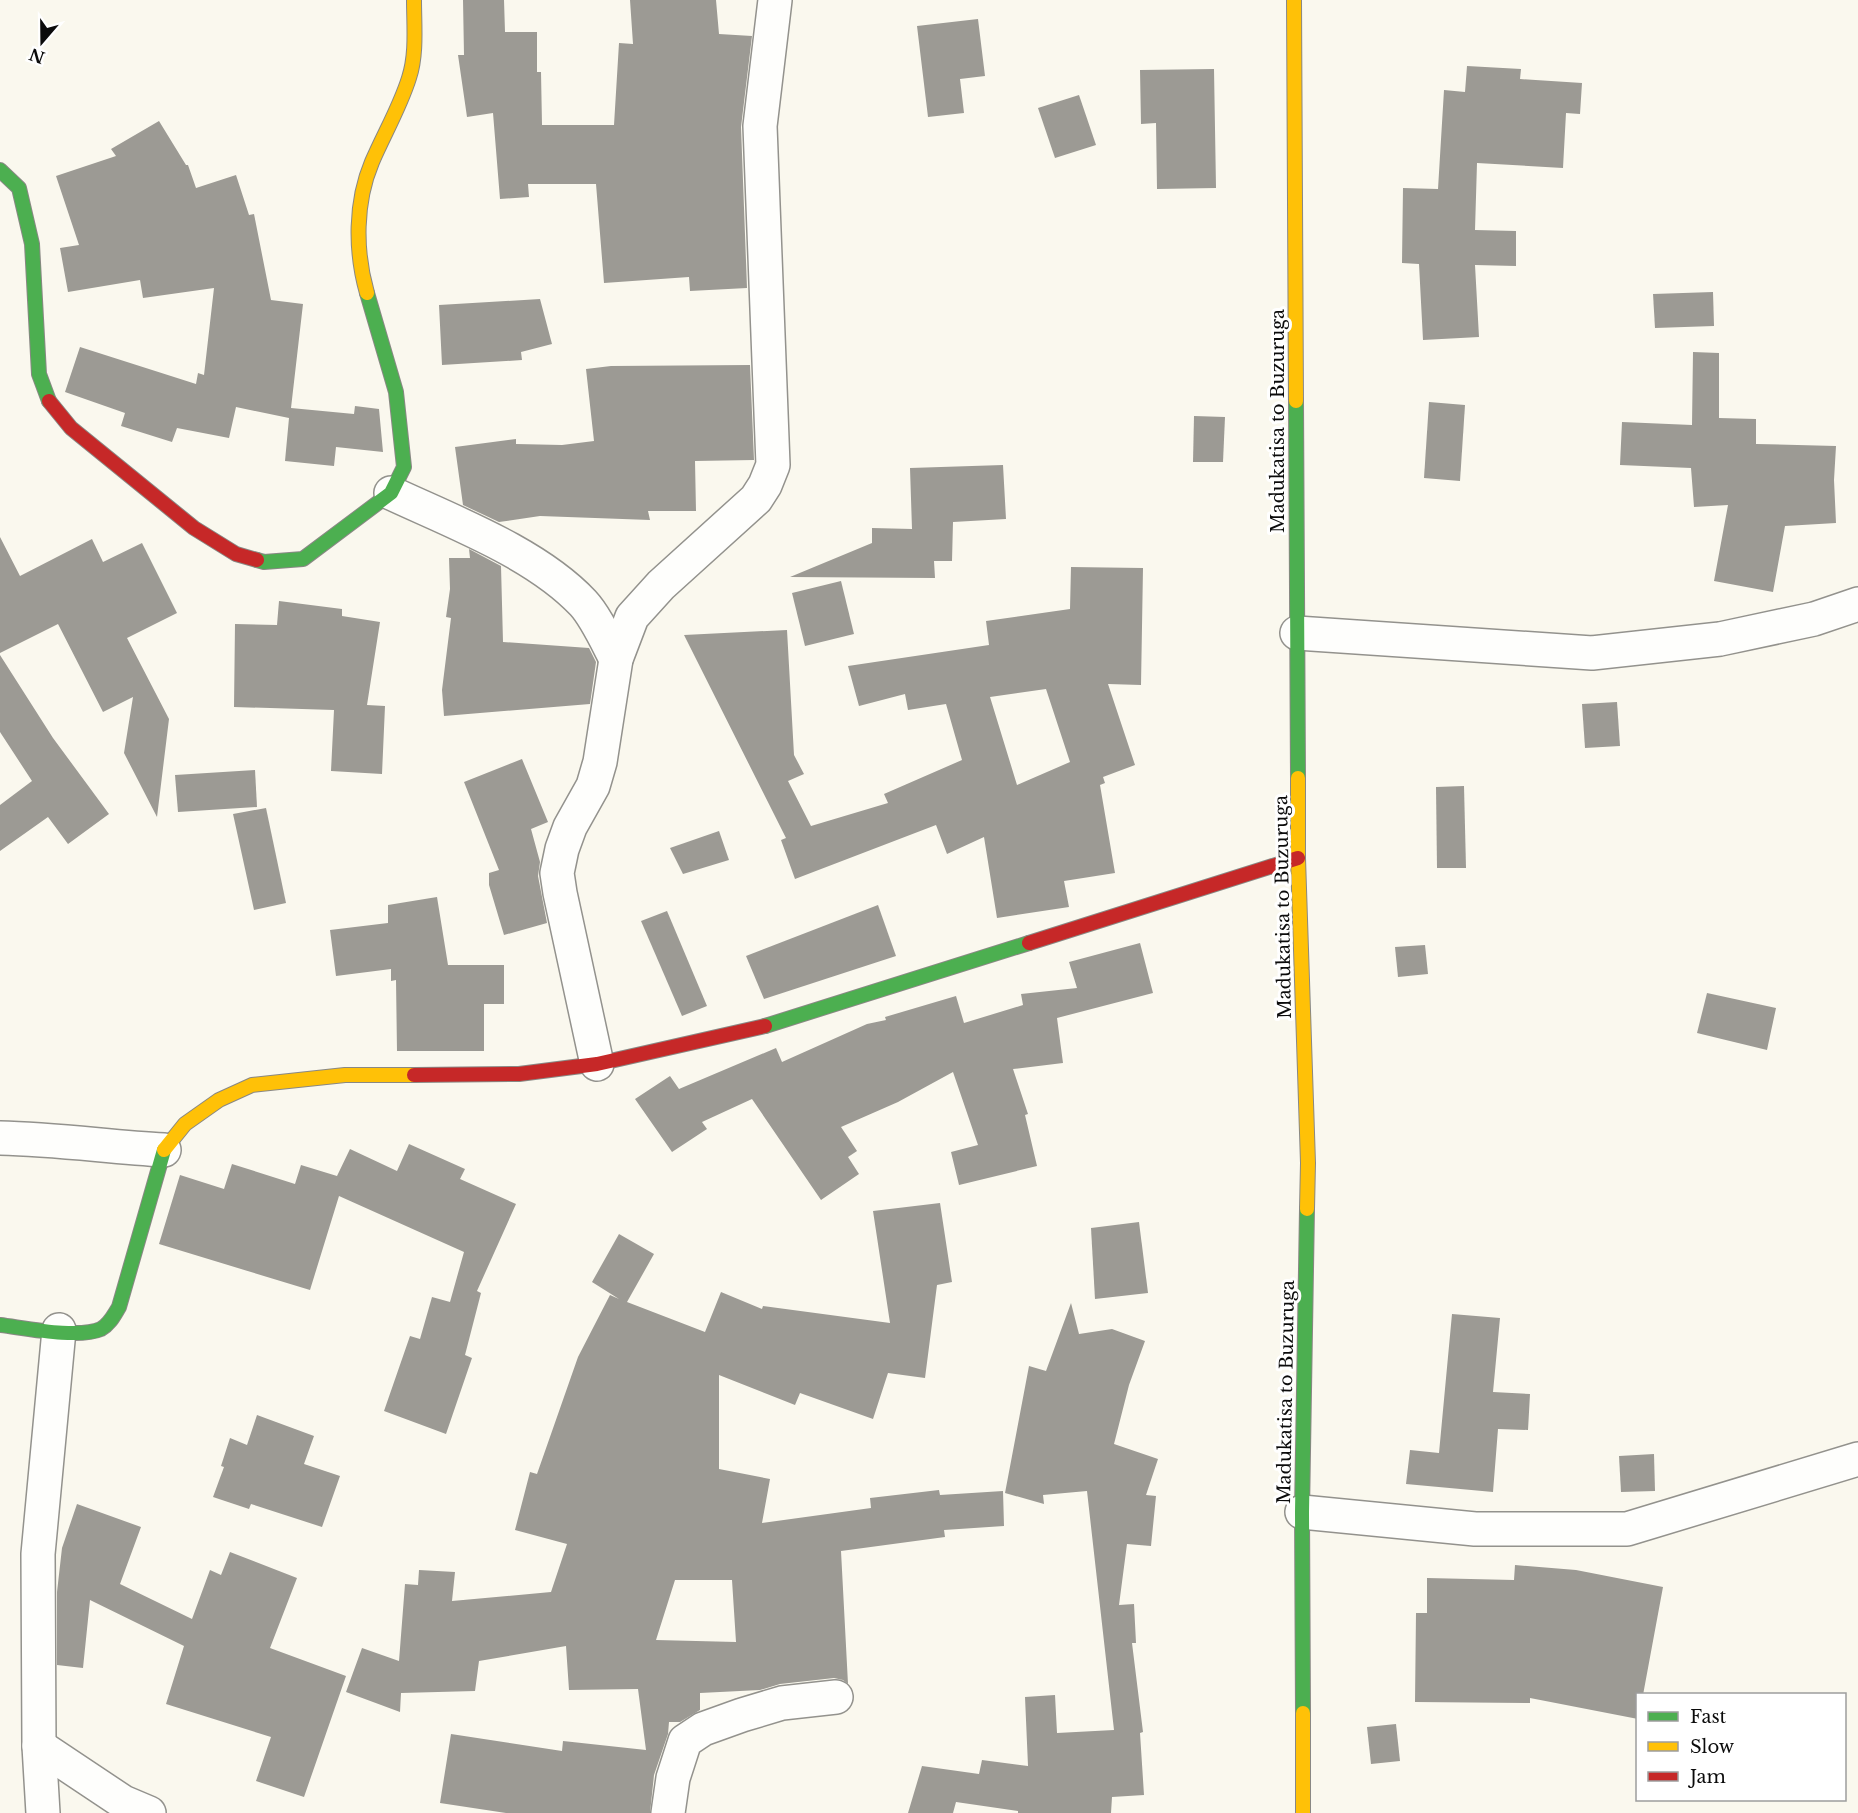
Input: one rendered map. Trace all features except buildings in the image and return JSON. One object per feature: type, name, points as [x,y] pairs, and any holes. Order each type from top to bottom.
[{"type":"street","points":[[0,170],[19,188],[32,244],[39,374],[48,400],[71,428],[194,528],[236,554],[264,562],[303,559],[391,494],[404,467],[396,393],[363,278],[358,225],[371,164],[400,103],[410,75],[414,39],[414,0]]},
{"type":"street","points":[[597,1064],[557,873],[570,827],[593,786],[600,762],[616,659],[632,617],[661,585],[756,499],[773,465],[760,126],[775,0]]},
{"type":"street","name":"Madukatisa to Buzuruga","points":[[1294,0],[1298,858],[1308,1162],[1302,1512],[1303,1813]]},
{"type":"street","points":[[391,494],[496,541],[555,578],[584,604],[616,659]]},
{"type":"street","points":[[1298,633],[1592,653],[1720,639],[1814,619],[1858,604]]},
{"type":"street","points":[[0,1325],[83,1333],[99,1330],[110,1322],[119,1307],[165,1150],[185,1124],[219,1100],[252,1085],[345,1075],[519,1074],[597,1064],[752,1030],[1298,858]]},
{"type":"street","points":[[0,1138],[30,1138],[165,1150]]},
{"type":"street","points":[[43,1813],[39,1746],[39,1554],[59,1330]]},
{"type":"street","points":[[1302,1512],[1475,1529],[1627,1528],[1858,1459]]},
{"type":"street","points":[[668,1813],[673,1778],[685,1741],[703,1729],[782,1703],[836,1697]]},
{"type":"street","points":[[39,1746],[126,1809]]},
{"type":"traffic: fast","points":[[0,170],[19,188],[32,244],[39,374],[49,401]]},
{"type":"traffic: fast","points":[[257,560],[264,562],[303,559],[391,493],[404,467],[396,392],[367,293]]},
{"type":"traffic: fast","points":[[1296,401],[1298,778]]},
{"type":"traffic: fast","points":[[765,1026],[1029,943]]},
{"type":"traffic: fast","points":[[0,1325],[66,1333],[91,1332],[107,1325],[119,1307],[164,1150]]},
{"type":"traffic: fast","points":[[1303,1713],[1302,1512],[1307,1209]]},
{"type":"traffic: slow","points":[[367,293],[359,244],[362,193],[372,162],[412,69],[415,39],[414,0]]},
{"type":"traffic: slow","points":[[1294,0],[1296,401]]},
{"type":"traffic: slow","points":[[1298,778],[1298,858],[1308,1163],[1307,1209]]},
{"type":"traffic: slow","points":[[164,1150],[185,1124],[219,1100],[252,1085],[345,1075],[414,1075]]},
{"type":"traffic: slow","points":[[1303,1713],[1303,1813]]},
{"type":"traffic: jam","points":[[49,401],[71,428],[194,528],[236,554],[257,560]]},
{"type":"traffic: jam","points":[[1029,943],[1298,858]]},
{"type":"traffic: jam","points":[[414,1075],[519,1074],[597,1064],[765,1026]]}]
